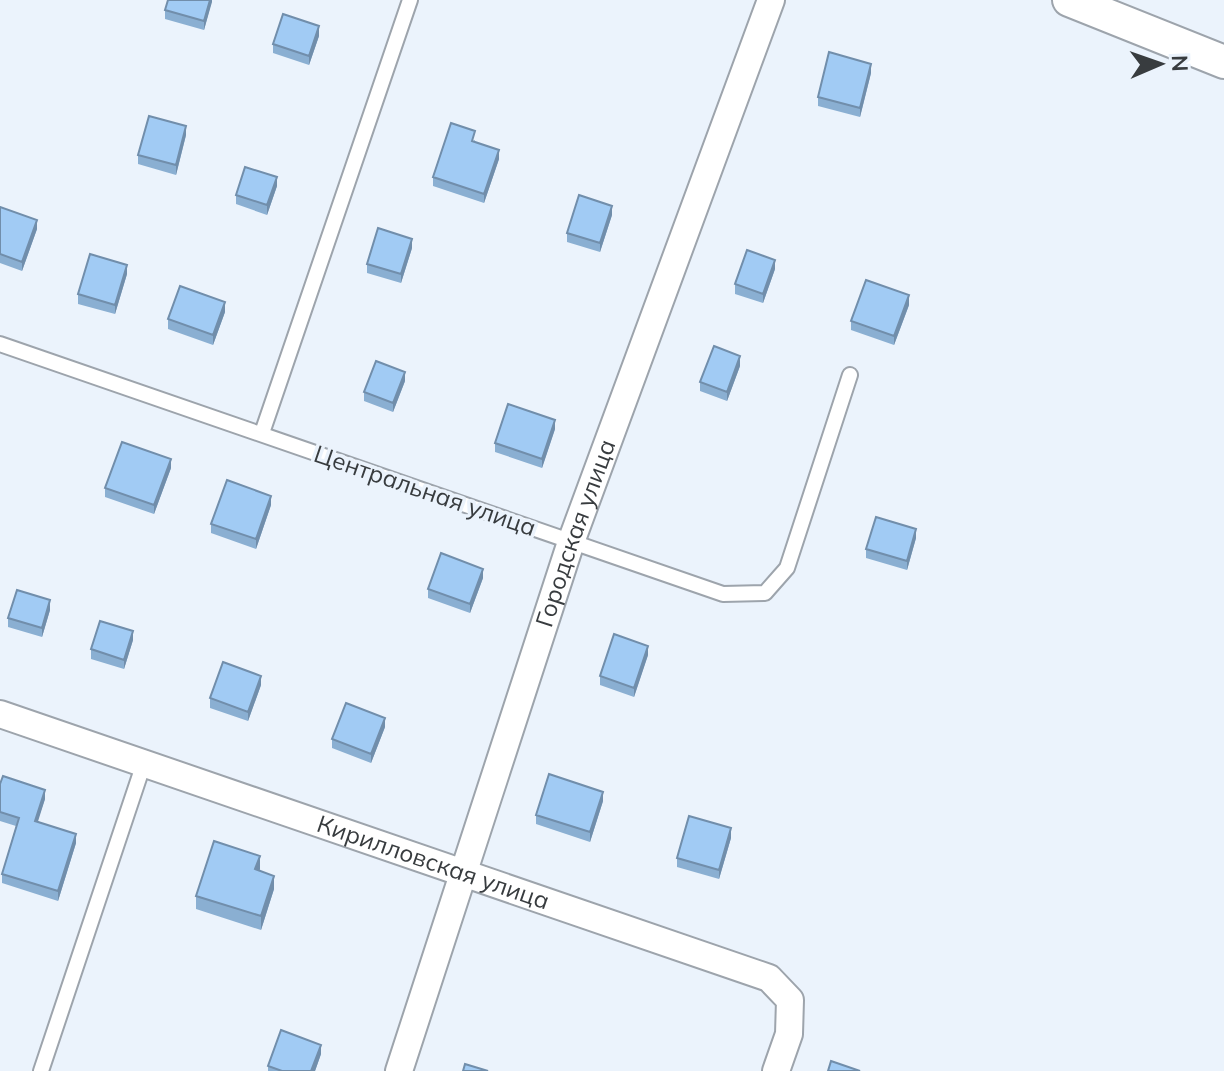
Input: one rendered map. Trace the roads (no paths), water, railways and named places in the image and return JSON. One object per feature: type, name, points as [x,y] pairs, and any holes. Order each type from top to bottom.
[{"type":"street","name":"Городская улица","points":[[399,1071],[571,542],[771,0]]},
{"type":"street","points":[[1069,0],[1224,62]]},
{"type":"street","name":"Кирилловская улица","points":[[0,714],[769,978],[790,1000],[789,1034],[776,1071]]},
{"type":"lane","points":[[262,433],[410,0]]},
{"type":"lane","name":"Центральная улица","points":[[0,344],[723,594],[765,593],[787,568],[850,375]]},
{"type":"lane","points":[[41,1071],[144,763]]}]
